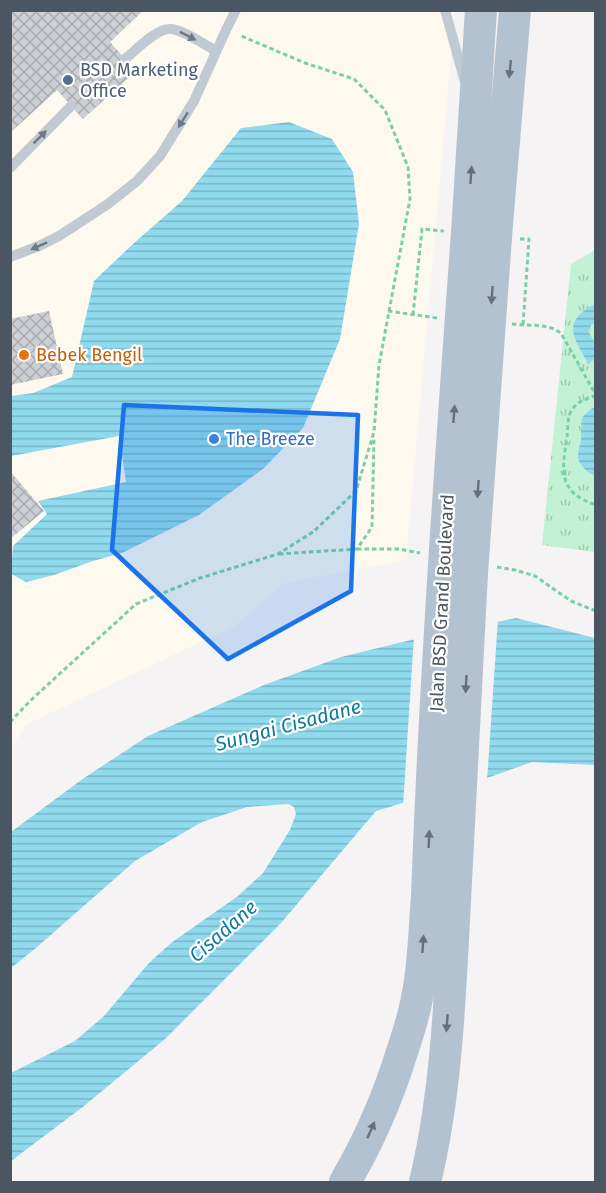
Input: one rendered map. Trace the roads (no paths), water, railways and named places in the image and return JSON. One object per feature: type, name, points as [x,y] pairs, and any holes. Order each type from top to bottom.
[{"type":"main road","name":"Jalan BSD Grand Boulevard","points":[[481,10],[475,117],[482,235]]},
{"type":"main road","name":"Jalan BSD Grand Boulevard","points":[[425,1182],[435,1136],[445,1052],[441,899],[429,826],[447,504],[482,235],[515,10]]},
{"type":"main road","name":"Jalan BSD Grand Boulevard","points":[[345,1182],[359,1159],[395,1074],[410,1029],[441,899]]},
{"type":"lane","points":[[10,257],[59,236],[138,181],[160,156],[194,101],[236,10]]},
{"type":"lane","points":[[445,10],[475,117]]},
{"type":"lane","points":[[125,59],[158,32],[169,29],[178,31],[216,51]]},
{"type":"lane","points":[[10,168],[71,106]]},
{"type":"water","points":[[289,122],[332,139],[353,172],[359,224],[340,339],[303,428],[263,469],[199,515],[122,553],[54,575],[26,582],[11,574],[13,546],[47,514],[38,501],[126,482],[119,436],[11,456],[11,396],[33,393],[72,377],[94,281],[182,201],[241,128]]},
{"type":"water","points":[[595,304],[595,323],[591,325],[589,332],[595,344],[595,359],[588,364],[573,330],[577,317]]},
{"type":"water","points":[[595,407],[595,476],[581,465],[578,455],[583,417]]},
{"type":"water","points":[[516,618],[595,638],[595,765],[532,762],[376,811],[281,923],[165,1039],[84,1106],[11,1161],[11,1073],[75,1041],[104,1016],[149,963],[171,943],[238,896],[263,873],[290,830],[296,814],[294,807],[288,804],[247,807],[202,822],[135,861],[11,968],[11,832],[84,778],[148,736],[264,685],[341,657]]},
{"type":"place","name":"BSD Marketing Office","points":[[68,80]]},
{"type":"place","name":"Bebek Bengil","points":[[24,355]]},
{"type":"place","name":"The Breeze","points":[[214,439]]},
{"type":"water label","name":"Sungai Cisadane","points":[[288,725]]},
{"type":"water label","name":"Cisadane","points":[[223,931]]}]
